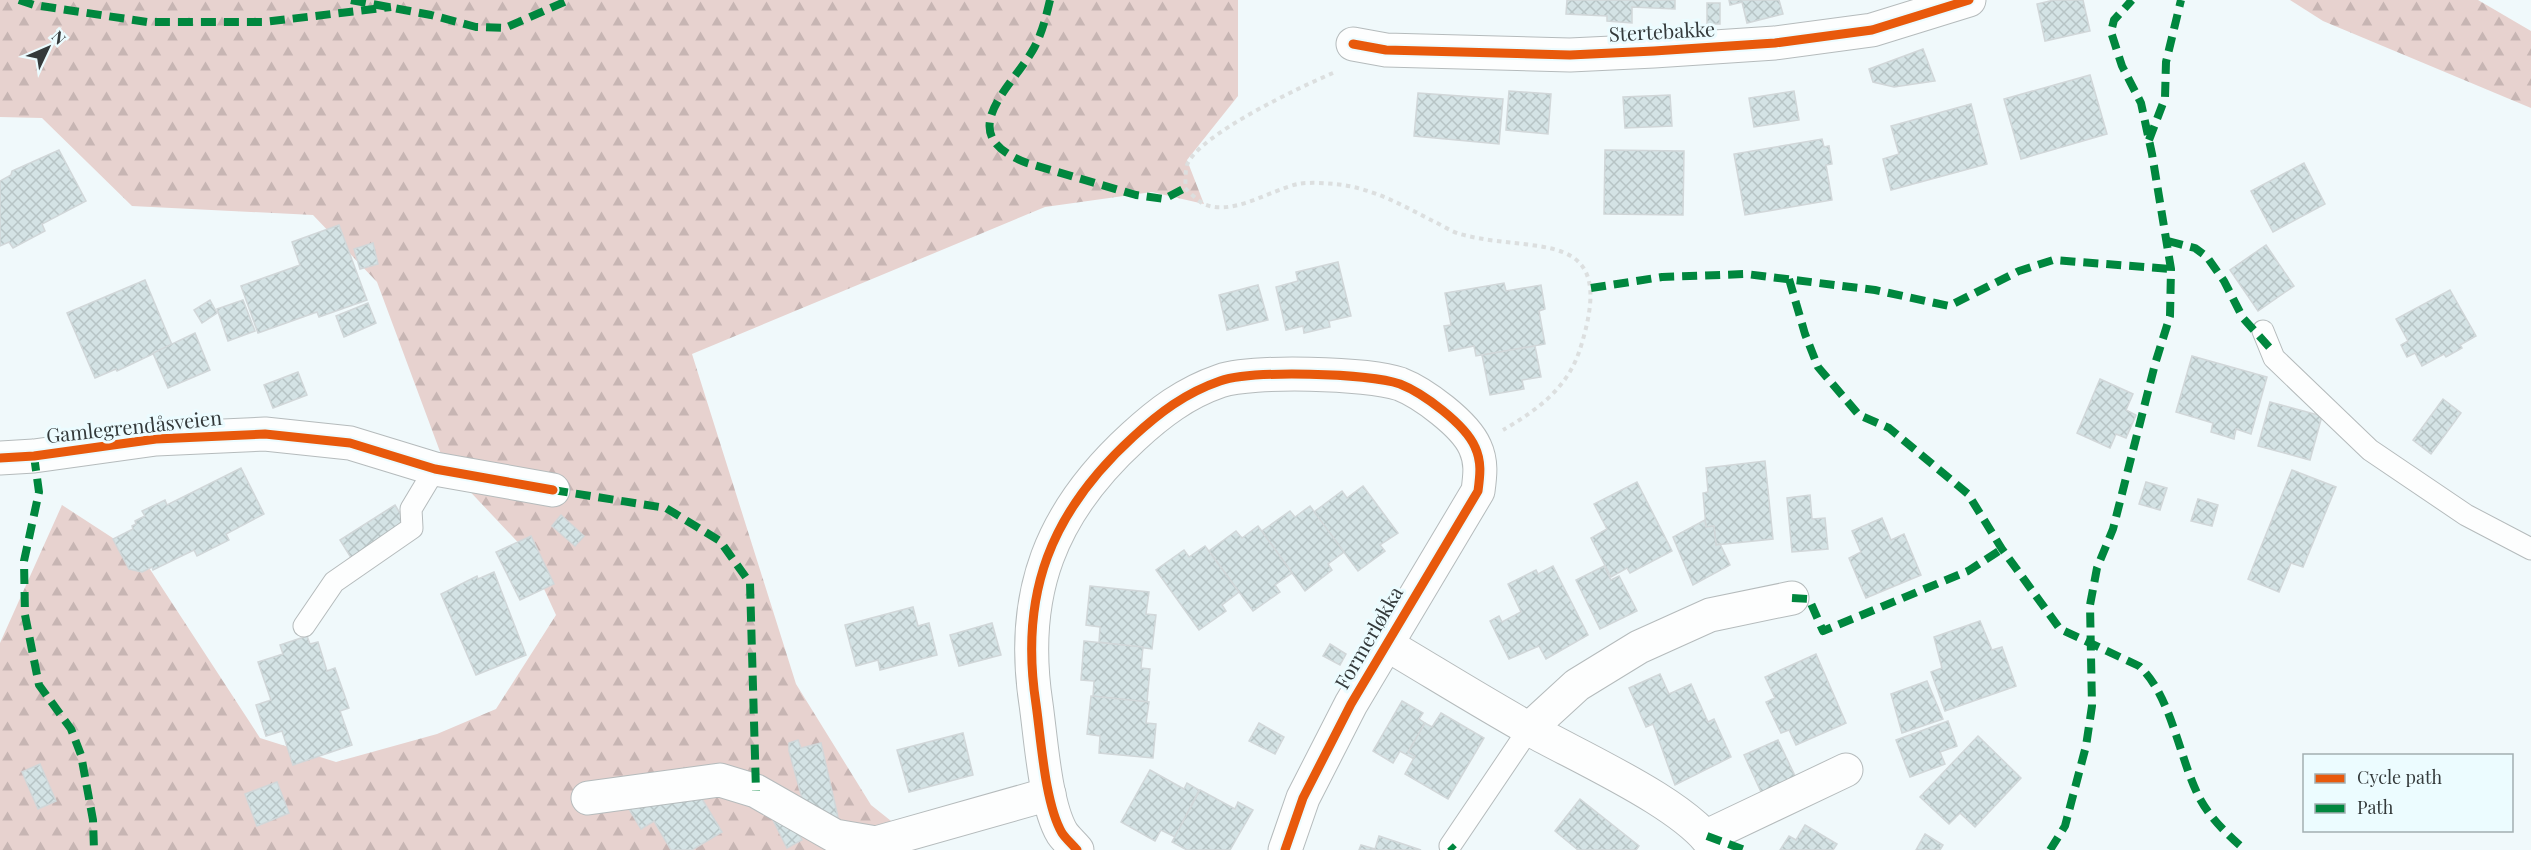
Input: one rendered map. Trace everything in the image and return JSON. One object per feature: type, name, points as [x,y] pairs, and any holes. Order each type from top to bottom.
[{"type":"street","name":"Stertebakke","points":[[1345,58],[1386,50],[1570,55],[1775,42],[1872,30],[1969,0]]},
{"type":"street","points":[[1077,850],[1061,832],[1049,794],[1034,693],[1031,639],[1042,569],[1066,513],[1083,488],[1110,458],[1156,416],[1191,392],[1222,380],[1270,374],[1360,378],[1400,384],[1428,400],[1460,425],[1475,447]]},
{"type":"street","name":"Gamlegrendåsveien","points":[[0,458],[34,456],[156,439],[265,434],[350,443],[435,469],[553,490]]},
{"type":"street","name":"Formerløkka","points":[[1285,850],[1303,798],[1351,704],[1478,491],[1481,470],[1475,447]]},
{"type":"street","points":[[1529,729],[1576,686],[1639,646],[1710,615],[1792,598]]},
{"type":"street","points":[[1386,644],[1529,729],[1680,812],[1711,843],[1846,770]]},
{"type":"street","points":[[588,798],[720,780],[756,791],[835,836],[876,843],[1049,794]]},
{"type":"lane","points":[[2263,331],[2274,358],[2370,450],[2466,514],[2531,549]]},
{"type":"lane","points":[[304,626],[334,582],[412,528],[411,509],[435,469]]},
{"type":"lane","points":[[1450,846],[1529,729]]},
{"type":"path","points":[[1345,58],[1199,148],[1188,165],[1185,188],[1203,203],[1228,207],[1299,184],[1335,184],[1380,194],[1459,234],[1551,247],[1579,261],[1591,288],[1589,322],[1576,362],[1561,387],[1534,412],[1475,447]]},
{"type":"green space","points":[[0,0],[1238,0],[1238,96],[1187,160],[1204,204],[1152,192],[1045,207],[692,354],[796,684],[871,805],[915,840],[910,850],[0,850],[0,643],[62,505],[142,557],[260,738],[336,762],[437,734],[496,709],[556,615],[527,552],[445,465],[377,282],[313,215],[132,206],[42,118],[0,117]]},
{"type":"green space","points":[[2290,0],[2478,0],[2531,31],[2531,108],[2323,21]]},
{"type":"building","points":[[1567,0],[1675,0],[1675,9],[1632,7],[1632,23],[1607,21],[1607,16],[1566,14]]},
{"type":"building","points":[[1729,0],[1779,0],[1783,14],[1747,23],[1742,2],[1730,5]]},
{"type":"building","points":[[2054,0],[2083,0],[2090,31],[2045,41],[2037,4]]},
{"type":"building","points":[[1707,3],[1720,3],[1720,24],[1707,24]]},
{"type":"building","points":[[1923,49],[1935,81],[1894,87],[1873,82],[1869,69]]},
{"type":"building","points":[[2090,75],[2107,134],[2021,159],[2004,99]]},
{"type":"building","points":[[1509,91],[1551,94],[1548,134],[1506,130]]},
{"type":"building","points":[[1794,91],[1799,120],[1754,127],[1749,98]]},
{"type":"building","points":[[1418,93],[1503,99],[1499,144],[1414,136]]},
{"type":"building","points":[[1670,95],[1672,126],[1625,128],[1623,97]]},
{"type":"building","points":[[1971,104],[1987,164],[1891,190],[1883,159],[1899,154],[1891,126]]},
{"type":"building","points":[[1822,139],[1824,147],[1829,146],[1832,164],[1826,165],[1832,200],[1745,215],[1734,154]]},
{"type":"building","points":[[59,150],[86,201],[42,224],[45,231],[13,248],[9,242],[0,246],[0,181],[11,175],[12,171]]},
{"type":"building","points":[[1605,150],[1684,151],[1683,215],[1604,214]]},
{"type":"building","points":[[2304,163],[2325,204],[2273,232],[2251,191]]},
{"type":"building","points":[[339,225],[367,300],[319,317],[317,312],[258,333],[241,286],[300,265],[292,242]]},
{"type":"building","points":[[373,243],[378,264],[360,269],[354,249]]},
{"type":"building","points":[[2266,245],[2294,286],[2258,311],[2230,270]]},
{"type":"building","points":[[1338,262],[1351,316],[1329,321],[1330,327],[1304,333],[1303,326],[1286,330],[1276,287],[1298,281],[1296,272]]},
{"type":"building","points":[[145,280],[172,345],[117,371],[116,369],[95,378],[67,313]]},
{"type":"building","points":[[1504,283],[1506,291],[1541,285],[1545,309],[1539,311],[1545,344],[1476,356],[1474,346],[1449,351],[1444,326],[1451,325],[1445,293]]},
{"type":"building","points":[[1258,285],[1268,320],[1227,330],[1219,295]]},
{"type":"building","points":[[2450,290],[2476,336],[2460,345],[2462,348],[2446,357],[2444,354],[2422,366],[2415,353],[2407,357],[2401,345],[2408,341],[2396,319]]},
{"type":"building","points":[[210,300],[217,313],[202,323],[194,310]]},
{"type":"building","points":[[243,300],[255,331],[228,341],[217,309]]},
{"type":"building","points":[[368,303],[376,323],[344,337],[336,316]]},
{"type":"building","points":[[195,333],[210,370],[168,388],[153,353]]},
{"type":"building","points":[[1535,346],[1541,377],[1522,380],[1524,389],[1490,395],[1482,355]]},
{"type":"building","points":[[2192,356],[2267,377],[2251,434],[2236,429],[2234,439],[2211,432],[2213,423],[2176,412]]},
{"type":"building","points":[[298,372],[307,395],[273,408],[264,385]]},
{"type":"building","points":[[2100,379],[2133,394],[2126,410],[2136,415],[2126,438],[2116,434],[2110,448],[2077,433]]},
{"type":"building","points":[[2443,399],[2461,413],[2431,454],[2413,440]]},
{"type":"building","points":[[2270,402],[2322,416],[2310,460],[2258,446]]},
{"type":"building","points":[[1765,461],[1773,539],[1716,545],[1714,526],[1706,527],[1703,493],[1708,492],[1706,468]]},
{"type":"building","points":[[241,468],[264,514],[226,534],[229,540],[197,556],[194,550],[153,570],[152,567],[142,572],[129,569],[113,539],[133,529],[135,521],[145,516],[142,511],[165,500],[167,505]]},
{"type":"building","points":[[2292,470],[2336,487],[2303,567],[2291,563],[2279,592],[2248,579]]},
{"type":"building","points":[[1637,482],[1672,551],[1630,573],[1627,568],[1611,577],[1591,538],[1607,529],[1594,504]]},
{"type":"building","points":[[2146,482],[2167,488],[2160,510],[2139,504]]},
{"type":"building","points":[[1363,486],[1398,533],[1380,545],[1385,551],[1358,571],[1314,512],[1342,491],[1347,498]]},
{"type":"building","points":[[1810,495],[1812,519],[1825,518],[1828,549],[1792,552],[1787,498]]},
{"type":"building","points":[[2198,499],[2218,505],[2212,526],[2191,521]]},
{"type":"building","points":[[395,505],[408,526],[353,561],[340,540]]},
{"type":"building","points":[[1310,506],[1344,552],[1328,564],[1332,570],[1305,591],[1262,531],[1290,511],[1295,517]]},
{"type":"building","points":[[561,515],[584,536],[575,546],[552,526]]},
{"type":"building","points":[[1882,518],[1891,540],[1904,534],[1921,575],[1866,598],[1849,558],[1861,552],[1852,531]]},
{"type":"building","points":[[1705,520],[1706,527],[1714,526],[1716,545],[1720,544],[1730,565],[1693,585],[1673,537]]},
{"type":"building","points":[[1258,526],[1292,573],[1275,585],[1280,592],[1253,611],[1209,551],[1236,531],[1242,538]]},
{"type":"building","points":[[531,536],[554,584],[520,600],[496,552]]},
{"type":"building","points":[[1205,546],[1239,592],[1222,605],[1226,611],[1199,630],[1156,570],[1184,550],[1189,557]]},
{"type":"building","points":[[1553,566],[1588,635],[1546,659],[1539,646],[1509,659],[1490,621],[1499,616],[1502,622],[1521,612],[1508,584],[1536,570],[1538,574]]},
{"type":"building","points":[[1604,566],[1611,580],[1619,576],[1637,611],[1600,629],[1576,580]]},
{"type":"building","points":[[494,572],[526,655],[476,675],[441,594],[477,576],[478,579]]},
{"type":"building","points":[[1090,586],[1149,592],[1146,614],[1156,615],[1152,649],[1099,642],[1100,627],[1086,625]]},
{"type":"building","points":[[913,607],[918,626],[929,623],[937,655],[880,670],[878,660],[856,666],[845,625]]},
{"type":"building","points":[[1980,621],[1992,650],[2002,647],[2016,686],[1945,711],[1931,672],[1942,668],[1934,637]]},
{"type":"building","points":[[992,623],[1001,655],[959,666],[950,635]]},
{"type":"building","points":[[307,636],[310,644],[318,642],[327,671],[335,668],[349,708],[340,711],[352,745],[293,765],[282,731],[266,736],[256,705],[271,700],[258,662],[283,654],[280,645]]},
{"type":"building","points":[[1084,641],[1143,647],[1141,668],[1150,669],[1147,702],[1093,696],[1094,681],[1081,680]]},
{"type":"building","points":[[1330,644],[1346,654],[1340,665],[1323,656]]},
{"type":"building","points":[[1816,654],[1846,723],[1796,745],[1789,730],[1781,733],[1766,702],[1775,698],[1765,677]]},
{"type":"building","points":[[1660,674],[1669,694],[1691,684],[1708,722],[1714,719],[1731,757],[1675,785],[1653,724],[1646,727],[1629,688]]},
{"type":"building","points":[[1927,681],[1943,719],[1902,733],[1891,694]]},
{"type":"building","points":[[1091,696],[1149,702],[1146,723],[1156,724],[1153,758],[1099,753],[1100,736],[1087,734]]},
{"type":"building","points":[[1402,701],[1423,713],[1419,719],[1425,723],[1408,752],[1415,756],[1414,759],[1400,751],[1393,763],[1373,751]]},
{"type":"building","points":[[1441,713],[1484,738],[1448,799],[1405,774],[1415,756],[1408,752],[1425,723],[1432,727]]},
{"type":"building","points":[[1948,721],[1957,746],[1940,752],[1945,764],[1910,777],[1896,740]]},
{"type":"building","points":[[1259,723],[1284,737],[1275,754],[1249,741]]},
{"type":"building","points":[[963,733],[973,775],[909,792],[897,750]]},
{"type":"building","points":[[1978,736],[2021,778],[1975,827],[1960,813],[1949,824],[1920,797]]},
{"type":"building","points":[[798,740],[801,748],[821,743],[838,817],[827,821],[803,802],[789,751],[789,743]]},
{"type":"building","points":[[1778,740],[1796,778],[1762,794],[1744,755]]},
{"type":"building","points":[[40,764],[56,801],[38,809],[22,772]]},
{"type":"building","points":[[1150,770],[1184,789],[1187,783],[1199,790],[1175,837],[1161,830],[1155,841],[1121,822]]},
{"type":"building","points":[[277,782],[289,813],[257,826],[245,794]]},
{"type":"building","points":[[696,789],[722,832],[692,850],[671,850],[654,821],[641,829],[629,809],[651,796]]},
{"type":"building","points":[[1200,790],[1235,809],[1238,802],[1253,810],[1230,850],[1187,850],[1172,842]]},
{"type":"building","points":[[1580,799],[1639,846],[1636,850],[1578,850],[1555,831]]},
{"type":"building","points":[[788,812],[802,840],[787,848],[773,820]]},
{"type":"building","points":[[1805,825],[1837,844],[1833,850],[1780,850],[1789,836],[1796,840]]},
{"type":"building","points":[[1925,834],[1943,845],[1940,850],[1916,850]]},
{"type":"building","points":[[1379,836],[1421,850],[1359,850],[1361,845],[1375,849]]},
{"type":"marked path","points":[[19,0],[34,5],[147,22],[264,22],[391,7]]},
{"type":"marked path","points":[[351,0],[431,15],[476,27],[505,28],[569,0]]},
{"type":"marked path","points":[[1050,0],[1042,31],[1034,48],[993,110],[990,124],[993,138],[1004,151],[1027,163],[1136,195],[1164,199],[1185,188]]},
{"type":"marked path","points":[[2050,850],[2065,826],[2086,746],[2092,706],[2090,605],[2097,568],[2113,529],[2155,364],[2170,316],[2171,269],[2152,154],[2141,103],[2122,66],[2111,32],[2114,20],[2132,0]]},
{"type":"marked path","points":[[2149,140],[2165,98],[2166,62],[2181,0]]},
{"type":"marked path","points":[[2168,241],[2195,248],[2207,257],[2224,281],[2243,318],[2270,348]]},
{"type":"marked path","points":[[1591,288],[1662,277],[1746,274],[1875,290],[1949,306],[2019,271],[2053,260],[2171,269]]},
{"type":"marked path","points":[[1789,279],[1805,334],[1818,367],[1859,415],[1889,428],[1968,494],[2002,549],[2060,629],[2139,666],[2150,679],[2160,694],[2200,799],[2226,833],[2245,850]]},
{"type":"marked path","points":[[34,456],[39,492],[24,561],[25,615],[39,685],[71,729],[81,755],[93,820],[94,850]]},
{"type":"marked path","points":[[553,490],[666,508],[720,541],[750,583],[756,791]]},
{"type":"marked path","points":[[1792,598],[1809,599],[1823,631],[1968,571],[2002,549]]},
{"type":"marked path","points":[[1707,836],[1745,850]]},
{"type":"marked path","points":[[1450,846],[1454,850]]},
{"type":"cycle path","points":[[1353,44],[1386,50],[1570,55],[1775,43],[1872,30],[1969,0]]},
{"type":"cycle path","points":[[1077,850],[1062,833],[1051,806],[1036,704],[1032,664],[1032,626],[1047,557],[1062,525],[1081,495],[1105,465],[1153,420],[1173,404],[1220,381],[1257,375],[1282,374],[1337,375],[1384,380],[1400,384],[1420,394],[1453,419],[1470,438],[1480,464],[1478,491],[1351,704],[1303,798],[1285,850]]},
{"type":"cycle path","points":[[0,458],[34,456],[156,439],[265,434],[350,443],[435,469],[553,490]]}]
